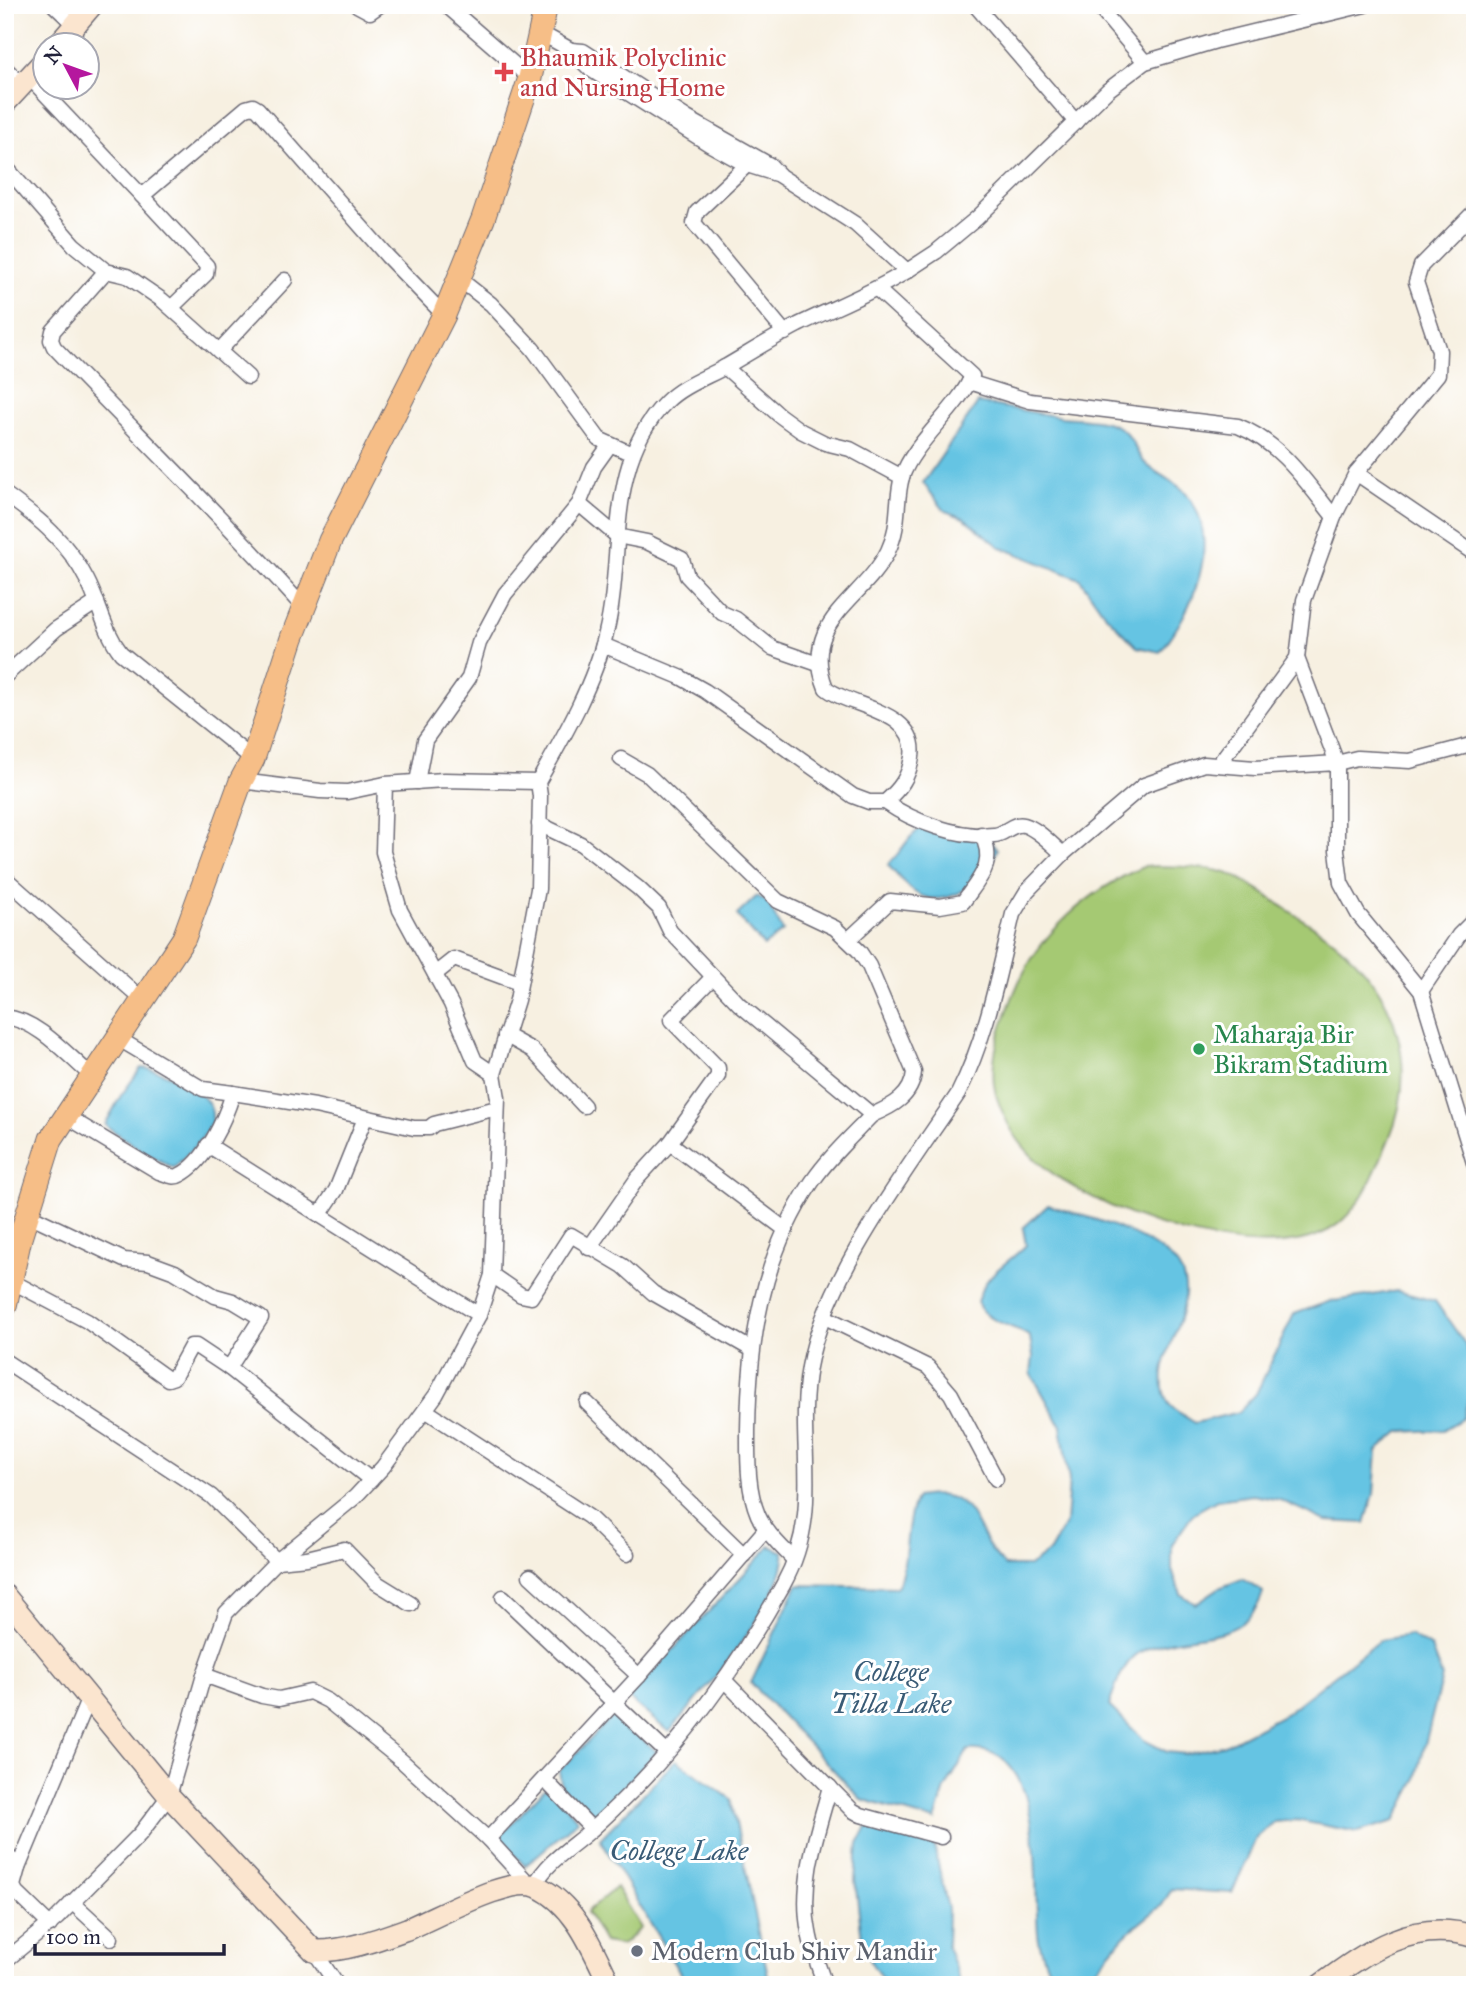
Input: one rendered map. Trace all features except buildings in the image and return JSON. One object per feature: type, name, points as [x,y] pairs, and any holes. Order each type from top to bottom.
[{"type":"main road","points":[[69,32],[92,5]]},
{"type":"main road","points":[[5,1306],[11,1281],[13,1233],[27,1214],[43,1157],[64,1115],[119,1039],[184,937],[241,781],[253,759],[303,607],[330,541],[444,315],[483,219],[530,78],[545,5]]},
{"type":"main road","points":[[5,103],[32,74]]},
{"type":"main road","points":[[5,1596],[169,1796],[314,1951],[363,1943],[408,1928],[503,1888],[532,1885],[577,1922],[610,1985]]},
{"type":"main road","points":[[1321,1985],[1382,1945],[1414,1931],[1437,1930],[1475,1937]]},
{"type":"street","points":[[54,5],[75,25]]},
{"type":"street","points":[[357,5],[370,12],[380,5]]},
{"type":"street","points":[[446,5],[530,78]]},
{"type":"street","points":[[975,5],[1076,122]]},
{"type":"street","points":[[1097,5],[1145,62]]},
{"type":"street","points":[[5,1961],[50,1925],[140,1834],[169,1796],[204,1675],[226,1613],[278,1561],[371,1480],[425,1410],[479,1315],[492,1275],[497,1108],[494,1074],[517,1000],[538,889],[540,824],[537,782],[563,736],[603,645],[613,603],[621,498],[632,454],[655,414],[668,400],[725,367],[785,333],[877,289],[936,252],[976,218],[1108,90],[1145,62],[1216,41],[1365,5]]},
{"type":"street","points":[[541,33],[570,50],[590,69],[747,166],[780,176]]},
{"type":"street","points":[[570,50],[583,51],[687,118],[770,165],[780,176],[855,224],[907,271]]},
{"type":"street","points":[[5,68],[26,81],[142,196],[207,266],[206,274],[172,307]]},
{"type":"street","points":[[142,196],[232,120],[253,106],[444,315]]},
{"type":"street","points":[[5,166],[65,236],[106,271],[127,276],[172,307],[248,377]]},
{"type":"street","points":[[747,166],[697,212],[694,223],[785,333]]},
{"type":"street","points":[[1475,211],[1421,266],[1416,282],[1439,351],[1438,374],[1356,473],[1334,517],[1304,600],[1297,658],[1337,763],[1337,850],[1341,883],[1358,914],[1421,991],[1471,1144],[1475,1166]]},
{"type":"street","points":[[106,271],[53,331],[51,340],[54,347],[139,437],[212,506],[303,607]]},
{"type":"street","points":[[458,278],[513,326],[599,439],[609,446],[632,454]]},
{"type":"street","points":[[219,351],[285,280]]},
{"type":"street","points":[[877,289],[970,371],[969,382],[902,477],[900,509],[888,550],[830,623],[822,639],[818,663],[830,691],[887,716],[909,737],[913,748],[907,777],[886,802]]},
{"type":"street","points":[[725,367],[801,431],[825,443],[850,449],[902,477]]},
{"type":"street","points":[[969,382],[1030,401],[1238,426],[1259,435],[1290,463],[1334,517]]},
{"type":"street","points":[[417,782],[425,740],[468,678],[479,643],[505,594],[579,504],[594,467],[609,446]]},
{"type":"street","points":[[1356,473],[1475,554]]},
{"type":"street","points":[[5,494],[60,539],[87,578],[110,639],[121,653],[253,759]]},
{"type":"street","points":[[579,504],[617,536],[647,542],[682,559],[687,576],[722,613],[736,619],[772,648],[818,663]]},
{"type":"street","points":[[6,673],[56,629],[97,602]]},
{"type":"street","points":[[603,645],[680,677],[705,691],[853,796],[869,802],[886,802],[919,821],[981,834],[997,835],[1014,825],[1025,825],[1063,854]]},
{"type":"street","points":[[1219,764],[1297,658]]},
{"type":"street","points":[[204,1675],[262,1696],[279,1699],[310,1692],[328,1701],[488,1839],[532,1885],[549,1865],[592,1829],[667,1753],[724,1680],[784,1583],[794,1560],[808,1504],[803,1409],[809,1364],[825,1317],[858,1249],[958,1094],[972,1066],[989,1017],[1013,914],[1027,891],[1063,854],[1144,785],[1204,764],[1255,768],[1337,763],[1357,758],[1410,761],[1475,744]]},
{"type":"street","points":[[621,759],[647,774],[778,901],[835,928],[848,940],[869,966],[914,1072],[913,1084],[906,1094],[872,1115],[829,1159],[811,1183],[786,1230],[763,1287],[751,1349],[749,1467],[753,1501],[765,1530],[794,1560]]},
{"type":"street","points":[[241,781],[320,792],[347,792],[385,784],[473,779],[537,782]]},
{"type":"street","points":[[385,784],[383,852],[400,910],[435,974],[475,1060],[494,1074]]},
{"type":"street","points":[[540,824],[581,844],[638,888],[659,908],[670,931],[756,1021],[872,1115]]},
{"type":"street","points":[[848,940],[890,901],[940,906],[963,902],[989,865],[989,848],[981,834]]},
{"type":"street","points":[[5,878],[144,1001]]},
{"type":"street","points":[[1421,991],[1459,935],[1475,919]]},
{"type":"street","points":[[435,974],[454,959],[519,983]]},
{"type":"street","points":[[589,1248],[637,1179],[670,1143],[718,1076],[719,1068],[671,1020],[713,977]]},
{"type":"street","points":[[5,1017],[36,1029],[91,1075]]},
{"type":"street","points":[[505,1035],[532,1050],[584,1106]]},
{"type":"street","points":[[119,1039],[203,1089],[315,1106],[365,1118],[432,1126],[497,1108]]},
{"type":"street","points":[[64,1115],[159,1172],[172,1177],[180,1176],[219,1130],[233,1093]]},
{"type":"street","points":[[320,1214],[336,1190],[365,1118]]},
{"type":"street","points":[[670,1143],[786,1230]]},
{"type":"street","points":[[208,1145],[479,1315]]},
{"type":"street","points":[[27,1214],[124,1261],[148,1262],[175,1272],[261,1318],[229,1368]]},
{"type":"street","points":[[492,1275],[521,1295],[531,1297],[571,1235],[623,1266],[653,1293],[751,1349]]},
{"type":"street","points":[[11,1281],[87,1321],[168,1379],[174,1377],[191,1346],[229,1368],[371,1480]]},
{"type":"street","points":[[825,1317],[928,1367],[951,1394],[996,1479]]},
{"type":"street","points":[[5,1361],[211,1496],[278,1561]]},
{"type":"street","points":[[587,1402],[744,1555]]},
{"type":"street","points":[[425,1410],[589,1517],[627,1554]]},
{"type":"street","points":[[488,1839],[548,1783],[765,1530]]},
{"type":"street","points":[[278,1561],[307,1558],[344,1549],[377,1583],[411,1604]]},
{"type":"street","points":[[530,1576],[639,1676]]},
{"type":"street","points":[[503,1597],[667,1753]]},
{"type":"street","points":[[724,1680],[861,1815],[941,1837]]},
{"type":"street","points":[[50,1925],[14,1889],[18,1868],[89,1698]]},
{"type":"street","points":[[548,1783],[592,1829]]},
{"type":"street","points":[[825,1985],[809,1933],[806,1907],[814,1846],[830,1787]]},
{"type":"street","points":[[5,1852],[18,1868]]},
{"type":"street","points":[[72,1902],[111,1938]]},
{"type":"street","points":[[314,1951],[327,1981]]},
{"type":"green space","name":"Maharaja Bir Bikram Stadium","points":[[1145,866],[1210,869],[1246,882],[1334,941],[1373,982],[1387,1006],[1402,1057],[1398,1111],[1389,1139],[1366,1190],[1350,1213],[1329,1230],[1297,1241],[1259,1244],[1217,1239],[1131,1215],[1058,1177],[1026,1150],[1007,1121],[994,1085],[994,1058],[1005,1016],[1025,970],[1052,933],[1085,901]]},
{"type":"green space","points":[[616,1887],[641,1928],[622,1945],[604,1942],[587,1912]]},
{"type":"water","points":[[978,403],[1114,425],[1128,435],[1149,467],[1187,494],[1198,513],[1203,534],[1203,555],[1192,597],[1183,617],[1160,652],[1137,647],[1103,612],[1080,579],[1000,547],[964,518],[945,511],[923,483]]},
{"type":"water","points":[[924,826],[990,842],[997,849],[985,871],[965,889],[941,898],[928,898],[912,890],[888,865]]},
{"type":"water","points":[[757,896],[767,902],[783,931],[764,946],[737,915]]},
{"type":"water","points":[[141,1068],[159,1071],[181,1082],[202,1096],[210,1106],[210,1126],[174,1168],[145,1153],[105,1125],[120,1097]]},
{"type":"water","name":"College Tilla Lake","points":[[1048,1205],[1109,1224],[1139,1237],[1166,1254],[1180,1271],[1185,1289],[1183,1308],[1164,1367],[1163,1386],[1171,1407],[1195,1423],[1239,1412],[1256,1394],[1294,1314],[1328,1302],[1397,1291],[1435,1301],[1465,1344],[1475,1375],[1463,1418],[1443,1430],[1399,1432],[1377,1451],[1374,1494],[1365,1523],[1326,1521],[1280,1500],[1253,1495],[1217,1500],[1194,1513],[1172,1544],[1172,1570],[1181,1594],[1195,1604],[1219,1588],[1242,1579],[1263,1592],[1255,1610],[1243,1622],[1228,1630],[1159,1644],[1136,1655],[1121,1675],[1109,1706],[1144,1740],[1167,1752],[1187,1754],[1225,1745],[1285,1714],[1380,1640],[1410,1635],[1431,1648],[1442,1677],[1416,1780],[1395,1821],[1358,1832],[1296,1820],[1274,1822],[1256,1838],[1232,1893],[1172,1889],[1162,1905],[1124,1936],[1094,1971],[1069,1981],[1051,1976],[1040,1944],[1031,1820],[1024,1792],[1012,1769],[994,1754],[968,1750],[945,1789],[935,1821],[861,1799],[751,1683],[797,1585],[897,1587],[917,1497],[938,1495],[953,1498],[963,1505],[1005,1566],[1029,1566],[1050,1551],[1066,1523],[1069,1480],[1061,1426],[1031,1373],[1033,1357],[1030,1337],[993,1319],[977,1302],[991,1276],[1026,1245],[1023,1228]]},
{"type":"water","points":[[770,1546],[784,1552],[781,1571],[772,1594],[720,1672],[669,1732],[628,1698]]},
{"type":"water","points":[[614,1715],[657,1752],[591,1821],[562,1788],[559,1771]]},
{"type":"water","name":"College Lake","points":[[676,1760],[731,1799],[770,1985],[687,1985],[600,1839]]},
{"type":"water","points":[[548,1785],[578,1820],[525,1866],[498,1838]]},
{"type":"water","points":[[867,1827],[934,1845],[948,1909],[947,1946],[961,1985],[887,1985],[872,1964],[862,1939],[855,1880],[858,1844]]},
{"type":"place","name":"Bhaumik Polyclinic and Nursing Home","points":[[504,72]]},
{"type":"place","name":"Maharaja Bir Bikram Stadium","points":[[1199,1049]]},
{"type":"place","name":"Modern Club Shiv Mandir","points":[[637,1951]]}]
